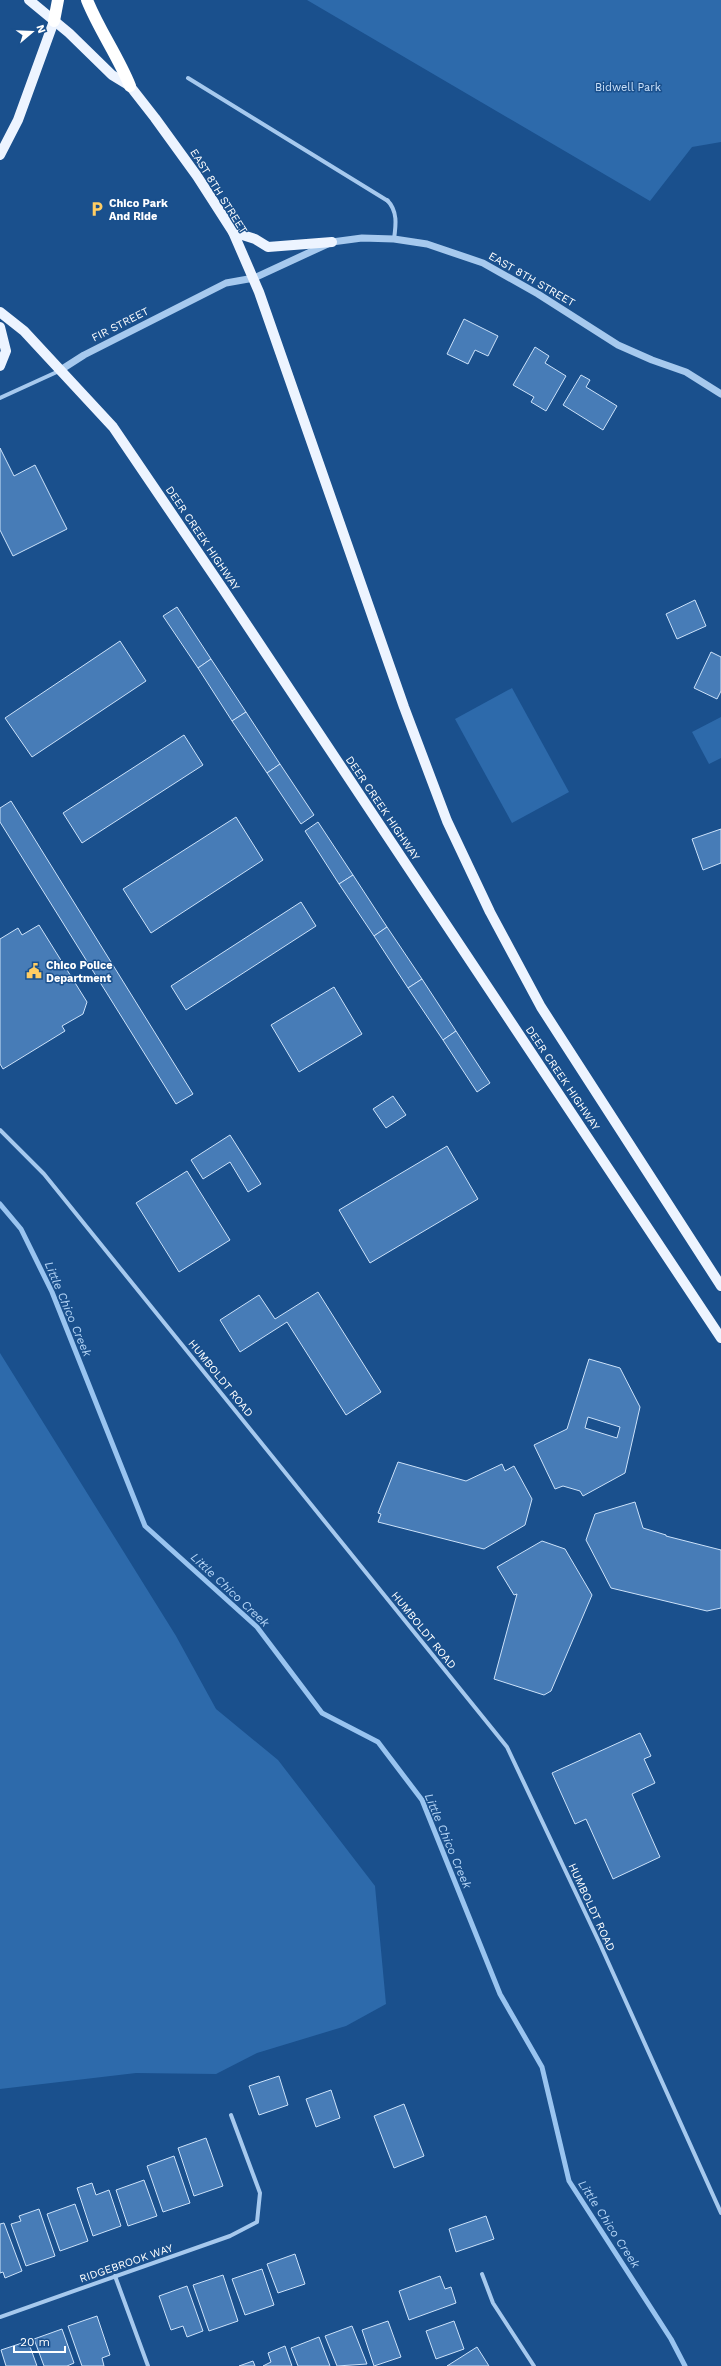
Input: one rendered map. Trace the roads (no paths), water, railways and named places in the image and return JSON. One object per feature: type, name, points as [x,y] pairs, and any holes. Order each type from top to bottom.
[{"type":"highway","points":[[54,21],[58,0]]},
{"type":"highway","points":[[87,0],[99,29],[122,65],[130,86]]},
{"type":"main road","name":"EAST 8TH STREET","points":[[29,0],[112,74],[130,86],[186,159],[233,232],[254,278]]},
{"type":"main road","points":[[0,155],[18,120],[54,21]]},
{"type":"main road","points":[[233,232],[255,239],[268,248],[332,242]]},
{"type":"main road","name":"DEER CREEK HIGHWAY","points":[[254,278],[404,707],[450,828],[490,912],[541,1007],[721,1286]]},
{"type":"main road","name":"DEER CREEK HIGHWAY","points":[[0,312],[24,331],[59,371],[113,427],[721,1338]]},
{"type":"main road","points":[[0,327],[6,351],[0,366]]},
{"type":"street","points":[[188,78],[388,201],[396,219],[394,239]]},
{"type":"street","name":"EAST 8TH STREET","points":[[254,278],[332,242],[362,238],[394,239],[427,244],[483,263],[538,294],[618,344],[652,360],[686,372],[721,394]]},
{"type":"street","name":"FIR STREET","points":[[0,398],[59,371],[84,355],[226,283],[254,278]]},
{"type":"street","name":"HUMBOLDT ROAD","points":[[0,1130],[44,1174],[507,1747],[600,1944],[721,2214]]},
{"type":"street","name":"RIDGEBROOK WAY","points":[[0,2317],[230,2236],[257,2222],[260,2193],[231,2115]]},
{"type":"street","points":[[482,2274],[493,2303],[534,2366]]},
{"type":"street","points":[[115,2276],[148,2366]]},
{"type":"waterway","name":"Little Chico Creek","points":[[0,1204],[21,1229],[52,1292],[145,1526],[257,1627],[322,1713],[378,1742],[422,1800],[500,1994],[542,2067],[569,2181],[671,2339],[685,2366]]},
{"type":"place","name":"Chico Park And Ride","points":[[97,209]]},
{"type":"place","name":"Chico Police Department","points":[[34,971]]},
{"type":"park label","name":"Bidwell Park","points":[[628,87]]}]
